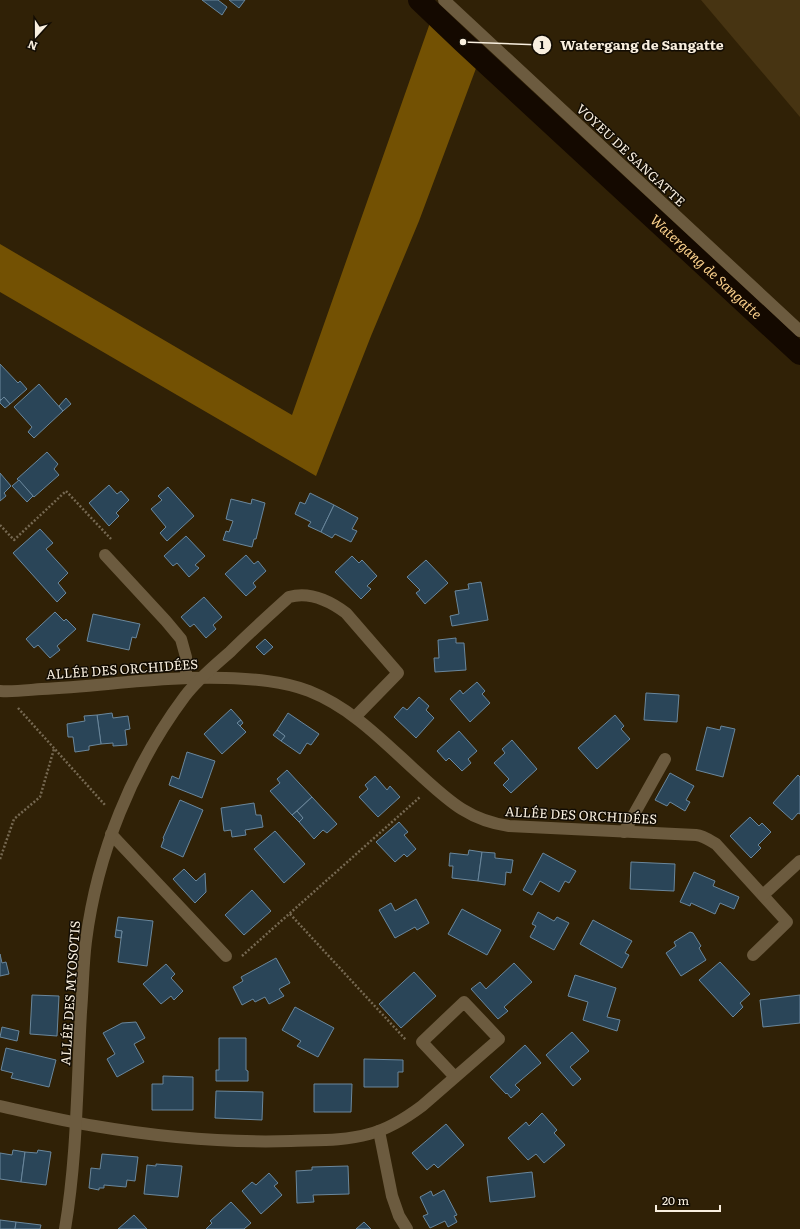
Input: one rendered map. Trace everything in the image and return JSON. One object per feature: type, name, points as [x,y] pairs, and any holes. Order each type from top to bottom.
[{"type":"street","name":"VOYEU DE SANGATTE","points":[[444,0],[800,331]]},
{"type":"street","points":[[105,555],[178,635],[184,648],[186,677]]},
{"type":"street","name":"ALLÉE DES MYOSOTIS","points":[[65,1229],[72,1175],[86,943],[95,889],[111,834],[131,788],[156,741],[185,696],[202,677],[289,597],[304,595],[314,596],[336,606],[346,613],[398,673],[355,717]]},
{"type":"street","name":"ALLÉE DES ORCHIDÉES","points":[[2,691],[84,687],[186,677],[255,679],[298,687],[329,700],[355,717],[380,737],[447,799],[465,812],[479,819],[497,824],[702,836],[716,844],[787,922],[753,955]]},
{"type":"street","points":[[624,832],[665,759]]},
{"type":"street","points":[[111,834],[226,956]]},
{"type":"street","points":[[763,895],[800,860]]},
{"type":"street","points":[[0,1106],[75,1123],[159,1135],[246,1141],[347,1139],[379,1131],[411,1114],[455,1077],[499,1039],[464,1002],[422,1042],[455,1077]]},
{"type":"street","points":[[379,1131],[392,1196],[407,1229]]},
{"type":"path","points":[[0,525],[14,540],[66,491],[114,542],[105,555]]},
{"type":"path","points":[[2,691],[118,819]]},
{"type":"path","points":[[0,859],[14,819],[40,797],[54,748]]},
{"type":"path","points":[[226,956],[243,956],[433,786]]},
{"type":"path","points":[[290,914],[410,1044],[422,1042]]},
{"type":"shaded area","points":[[701,0],[800,0],[800,117]]},
{"type":"shaded area","points":[[431,20],[478,63],[419,221],[371,336],[316,476],[0,292],[0,244],[292,415]]},
{"type":"building","points":[[202,0],[218,0],[227,7],[222,15]]},
{"type":"building","points":[[229,0],[245,0],[239,8]]},
{"type":"building","points":[[0,364],[18,383],[20,381],[27,389],[10,404],[4,397],[1,400],[0,399]]},
{"type":"building","points":[[39,384],[63,411],[34,438],[28,432],[32,427],[14,407]]},
{"type":"building","points":[[4,397],[10,404],[5,408],[0,403]]},
{"type":"building","points":[[66,398],[71,404],[63,411],[59,406]]},
{"type":"building","points":[[47,452],[58,464],[54,469],[59,475],[34,497],[17,479]]},
{"type":"building","points":[[0,473],[11,486],[4,493],[6,496],[0,501]]},
{"type":"building","points":[[19,480],[33,496],[27,502],[12,486]]},
{"type":"building","points":[[109,485],[117,494],[121,491],[129,500],[116,513],[119,516],[109,526],[89,503]]},
{"type":"building","points":[[168,487],[194,516],[167,541],[160,533],[166,527],[151,509],[162,500],[158,496]]},
{"type":"building","points":[[310,493],[334,505],[321,532],[308,526],[311,522],[295,514],[300,502],[305,504]]},
{"type":"building","points":[[231,499],[251,504],[252,499],[265,503],[256,539],[254,539],[252,547],[223,540],[226,531],[229,532],[233,521],[226,519]]},
{"type":"building","points":[[334,505],[358,518],[352,529],[357,531],[351,542],[335,534],[332,538],[321,532]]},
{"type":"building","points":[[40,529],[53,543],[46,549],[68,573],[58,583],[66,593],[57,602],[13,553]]},
{"type":"building","points":[[186,536],[205,556],[195,565],[199,568],[189,577],[177,563],[173,566],[164,556]]},
{"type":"building","points":[[246,555],[254,564],[258,561],[266,571],[253,583],[256,587],[246,596],[225,574]]},
{"type":"building","points":[[352,556],[359,563],[362,560],[377,576],[367,586],[371,589],[361,599],[335,572]]},
{"type":"building","points":[[426,560],[448,583],[425,604],[416,593],[420,590],[407,577]]},
{"type":"building","points":[[481,582],[488,620],[452,626],[450,616],[459,614],[455,591],[469,589],[468,584]]},
{"type":"building","points":[[204,597],[222,617],[213,625],[216,629],[206,638],[194,624],[190,627],[181,617]]},
{"type":"building","points":[[55,612],[64,621],[66,619],[76,629],[57,646],[60,650],[50,658],[38,645],[34,648],[26,639]]},
{"type":"building","points":[[93,614],[140,624],[136,638],[132,637],[129,650],[87,641]]},
{"type":"building","points":[[456,638],[456,643],[464,643],[466,670],[435,672],[434,658],[439,658],[438,640]]},
{"type":"building","points":[[265,639],[273,647],[264,655],[256,647]]},
{"type":"building","points":[[477,682],[485,691],[482,694],[490,703],[470,722],[450,699],[460,690],[463,694]]},
{"type":"building","points":[[646,693],[679,695],[677,722],[644,720]]},
{"type":"building","points":[[419,697],[429,706],[426,710],[434,718],[416,738],[394,717],[403,707],[407,710]]},
{"type":"building","points":[[231,709],[241,720],[237,723],[246,732],[222,754],[204,734]]},
{"type":"building","points":[[112,713],[113,718],[128,716],[130,729],[125,730],[127,745],[113,746],[113,743],[101,744],[97,715]]},
{"type":"building","points":[[288,713],[319,734],[311,745],[307,743],[300,754],[281,741],[285,736],[277,730]]},
{"type":"building","points":[[97,715],[101,744],[89,746],[89,750],[75,752],[73,737],[68,737],[67,724],[85,721],[84,716]]},
{"type":"building","points":[[615,715],[624,726],[621,729],[630,739],[597,769],[578,748]]},
{"type":"building","points":[[241,720],[243,723],[240,726],[237,723]]},
{"type":"building","points":[[721,726],[735,729],[723,777],[696,770],[707,727],[720,730]]},
{"type":"building","points":[[277,730],[285,736],[281,741],[273,735]]},
{"type":"building","points":[[459,731],[477,751],[468,759],[471,763],[462,771],[449,758],[446,761],[437,751]]},
{"type":"building","points":[[512,740],[537,769],[511,793],[503,785],[509,779],[494,763],[505,753],[502,749]]},
{"type":"building","points":[[187,752],[215,761],[202,798],[169,785],[172,776],[179,779]]},
{"type":"building","points":[[287,770],[312,797],[292,815],[270,791],[280,783],[277,779]]},
{"type":"building","points":[[670,773],[694,786],[686,800],[690,802],[685,811],[670,802],[667,806],[655,800]]},
{"type":"building","points":[[798,775],[800,777],[800,814],[798,813],[792,820],[773,803]]},
{"type":"building","points":[[375,776],[387,790],[390,786],[400,797],[378,817],[359,797],[368,789],[365,785]]},
{"type":"building","points":[[312,797],[337,824],[327,833],[323,830],[314,839],[299,822],[303,818],[297,811]]},
{"type":"building","points":[[180,800],[203,810],[183,857],[161,847],[163,838]]},
{"type":"building","points":[[254,803],[256,815],[261,815],[263,827],[245,830],[246,835],[232,837],[231,830],[224,831],[221,808]]},
{"type":"building","points":[[297,811],[303,818],[299,822],[292,815]]},
{"type":"building","points":[[750,817],[759,826],[762,823],[771,832],[758,845],[761,848],[751,858],[730,836]]},
{"type":"building","points":[[399,822],[408,832],[404,835],[416,849],[407,857],[404,854],[395,862],[376,842]]},
{"type":"building","points":[[275,831],[305,864],[284,883],[254,849]]},
{"type":"building","points":[[469,850],[482,852],[478,881],[452,878],[453,866],[449,866],[450,853],[468,855]]},
{"type":"building","points":[[482,852],[495,853],[495,858],[513,860],[511,873],[506,872],[505,885],[478,881]]},
{"type":"building","points":[[543,853],[576,871],[569,883],[565,881],[559,892],[540,881],[532,895],[523,890]]},
{"type":"building","points":[[631,862],[675,864],[674,891],[630,889]]},
{"type":"building","points":[[184,869],[196,881],[205,873],[206,892],[195,903],[173,879]]},
{"type":"building","points":[[694,872],[715,881],[713,886],[739,897],[734,909],[720,903],[715,914],[691,903],[690,906],[680,902]]},
{"type":"building","points":[[252,890],[271,911],[244,935],[225,915]]},
{"type":"building","points":[[416,899],[429,923],[417,930],[415,927],[395,938],[379,910],[391,903],[395,911]]},
{"type":"building","points":[[462,909],[501,930],[487,955],[448,934]]},
{"type":"building","points":[[538,912],[554,921],[557,917],[569,923],[554,950],[530,937],[536,926],[532,924]]},
{"type":"building","points":[[118,917],[153,921],[147,966],[118,962],[122,931],[116,930]]},
{"type":"building","points":[[593,920],[632,941],[625,953],[629,955],[622,968],[580,944]]},
{"type":"building","points":[[116,930],[122,931],[121,938],[115,937]]},
{"type":"building","points":[[690,932],[693,933],[701,946],[699,948],[706,960],[681,976],[666,953],[676,946],[674,942]]},
{"type":"building","points":[[0,954],[2,963],[6,962],[9,974],[0,976]]},
{"type":"building","points":[[276,958],[290,983],[279,989],[284,996],[269,1004],[265,997],[255,1002],[253,999],[242,1005],[233,987],[243,981],[241,977]]},
{"type":"building","points":[[720,962],[750,994],[740,1003],[743,1007],[733,1017],[699,980]]},
{"type":"building","points":[[514,963],[532,982],[504,1007],[508,1011],[498,1019],[471,989],[480,982],[486,989]]},
{"type":"building","points":[[166,964],[175,974],[171,978],[183,991],[174,1000],[171,996],[161,1004],[143,984]]},
{"type":"building","points":[[414,972],[436,996],[401,1028],[379,1004]]},
{"type":"building","points":[[575,975],[616,988],[607,1017],[620,1020],[617,1031],[583,1020],[588,1002],[568,996]]},
{"type":"building","points":[[32,995],[59,996],[57,1036],[30,1034]]},
{"type":"building","points":[[800,995],[800,1023],[763,1027],[760,1000]]},
{"type":"building","points":[[295,1007],[334,1028],[318,1057],[297,1046],[301,1041],[282,1030]]},
{"type":"building","points":[[136,1022],[145,1038],[134,1044],[144,1062],[117,1077],[107,1059],[115,1054],[103,1033],[122,1023]]},
{"type":"building","points":[[2,1027],[19,1031],[17,1041],[0,1037]]},
{"type":"building","points":[[572,1032],[589,1051],[570,1067],[581,1079],[573,1086],[546,1055]]},
{"type":"building","points":[[219,1038],[246,1038],[246,1070],[248,1071],[248,1081],[216,1081],[216,1070],[219,1070]]},
{"type":"building","points":[[525,1045],[541,1063],[515,1085],[520,1090],[511,1098],[490,1077]]},
{"type":"building","points":[[6,1048],[56,1060],[49,1087],[11,1078],[13,1073],[1,1070]]},
{"type":"building","points":[[364,1059],[403,1060],[403,1072],[398,1072],[398,1087],[364,1087]]},
{"type":"building","points":[[163,1076],[193,1077],[193,1110],[152,1110],[152,1084],[163,1084]]},
{"type":"building","points":[[314,1084],[352,1084],[351,1112],[314,1112]]},
{"type":"building","points":[[216,1091],[263,1092],[262,1120],[215,1118]]},
{"type":"building","points":[[542,1113],[557,1130],[554,1133],[565,1145],[544,1163],[536,1154],[528,1160],[508,1138],[526,1122],[529,1126]]},
{"type":"building","points":[[446,1124],[464,1145],[438,1168],[434,1164],[427,1170],[412,1153]]},
{"type":"building","points":[[13,1150],[25,1152],[21,1182],[0,1179],[0,1153],[12,1155]]},
{"type":"building","points":[[38,1150],[51,1152],[46,1185],[21,1182],[25,1152],[37,1153]]},
{"type":"building","points":[[102,1154],[138,1157],[135,1181],[127,1180],[126,1187],[104,1185],[104,1188],[99,1188],[99,1190],[89,1188],[91,1168],[100,1169]]},
{"type":"building","points":[[156,1164],[182,1166],[178,1197],[144,1194],[147,1165],[156,1166]]},
{"type":"building","points":[[348,1166],[349,1194],[313,1195],[314,1202],[297,1203],[296,1171],[312,1170],[312,1167]]},
{"type":"building","points":[[532,1172],[535,1197],[490,1202],[487,1177]]},
{"type":"building","points":[[269,1173],[278,1183],[274,1186],[282,1195],[261,1214],[242,1191],[252,1182],[256,1185]]},
{"type":"building","points":[[444,1190],[457,1215],[454,1216],[457,1222],[448,1227],[445,1221],[430,1228],[423,1216],[428,1214],[420,1197],[431,1191],[433,1196]]},
{"type":"building","points":[[231,1202],[251,1223],[244,1229],[206,1229],[212,1223],[210,1221]]},
{"type":"building","points":[[134,1215],[147,1229],[118,1229]]},
{"type":"building","points":[[0,1220],[16,1222],[15,1229],[0,1229]]},
{"type":"building","points":[[16,1222],[41,1225],[40,1229],[15,1229]]},
{"type":"building","points":[[364,1222],[371,1229],[356,1229]]},
{"type":"waterway","name":"Watergang de Sangatte","points":[[419,0],[800,354]]},
{"type":"place","name":"Watergang de Sangatte","points":[[463,42]]}]
